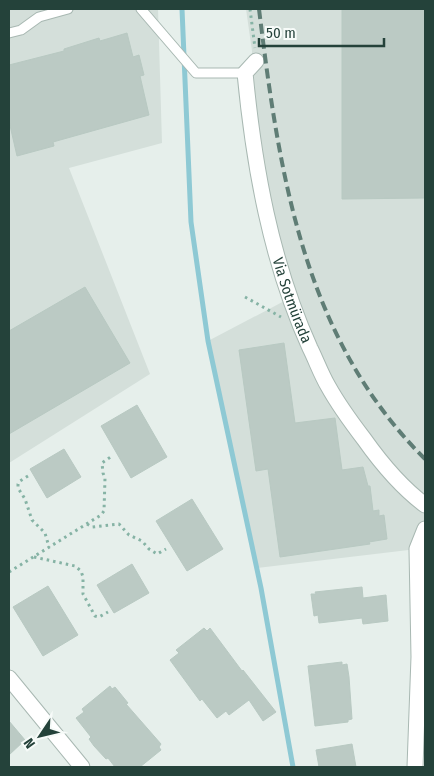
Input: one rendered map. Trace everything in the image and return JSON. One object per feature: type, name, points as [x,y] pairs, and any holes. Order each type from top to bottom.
[{"type":"street","points":[[245,73],[256,61]]},
{"type":"street","name":"Via Sotmürada","points":[[245,73],[249,114],[264,206],[282,274],[301,329],[327,384],[350,420],[377,457],[400,484],[425,505]]},
{"type":"street","points":[[414,767],[419,658],[417,549],[425,529]]},
{"type":"street","points":[[9,678],[82,767]]},
{"type":"lane","points":[[9,33],[21,30],[39,17],[68,9]]},
{"type":"lane","points":[[141,9],[196,72],[245,73]]},
{"type":"path","points":[[250,9],[256,61]]},
{"type":"path","points":[[245,297],[301,329]]},
{"type":"path","points":[[9,572],[87,524],[104,511],[105,478],[102,473],[102,463],[112,456]]},
{"type":"path","points":[[28,476],[20,481],[18,488],[25,499],[32,520],[45,533],[49,547]]},
{"type":"path","points":[[87,524],[92,527],[119,524],[128,535],[142,541],[157,554],[166,549]]},
{"type":"path","points":[[33,557],[75,566],[81,571],[83,594],[95,616],[99,617],[108,612]]},
{"type":"shaded area","points":[[9,9],[158,9],[162,143],[69,168],[150,374],[9,463]]},
{"type":"shaded area","points":[[246,9],[425,9],[425,497],[398,474],[333,384],[296,296],[269,207],[252,84],[252,51]]},
{"type":"shaded area","points":[[290,298],[327,384],[425,505],[425,529],[417,549],[257,568],[208,341]]},
{"type":"building","points":[[342,9],[425,9],[425,198],[342,199]]},
{"type":"building","points":[[127,33],[133,57],[139,55],[144,75],[140,76],[149,115],[53,142],[54,146],[17,156],[9,121],[9,65],[64,51],[64,49],[99,38],[100,41]]},
{"type":"building","points":[[85,287],[130,363],[9,434],[9,331]]},
{"type":"building","points":[[284,343],[295,423],[335,418],[342,470],[363,467],[368,486],[370,486],[373,511],[379,510],[379,516],[384,515],[387,539],[369,542],[370,544],[280,557],[268,469],[256,471],[239,350]]},
{"type":"building","points":[[137,405],[167,457],[131,478],[101,426]]},
{"type":"building","points":[[64,449],[81,477],[47,498],[30,469]]},
{"type":"building","points":[[192,499],[223,549],[187,571],[156,521]]},
{"type":"building","points":[[132,564],[149,593],[114,613],[97,585]]},
{"type":"building","points":[[48,586],[78,635],[43,656],[13,607]]},
{"type":"building","points":[[362,587],[363,598],[386,595],[388,621],[363,624],[362,618],[319,623],[318,615],[314,616],[311,594]]},
{"type":"building","points":[[204,628],[207,631],[210,628],[276,712],[263,721],[249,700],[229,715],[226,711],[217,718],[202,699],[200,701],[170,660],[179,653],[176,650]]},
{"type":"building","points":[[342,662],[342,665],[347,664],[352,719],[348,720],[348,722],[315,726],[308,666]]},
{"type":"building","points":[[110,686],[112,689],[115,687],[128,703],[126,704],[161,744],[159,747],[161,750],[140,767],[115,767],[94,746],[89,739],[91,737],[76,718],[84,712],[82,709]]},
{"type":"building","points":[[9,721],[25,740],[9,755]]},
{"type":"building","points":[[352,744],[356,767],[319,767],[316,750]]},
{"type":"waterway","points":[[182,9],[191,222],[208,341],[261,588],[293,767]]},
{"type":"railway","points":[[259,9],[276,131],[288,191],[304,250],[324,306],[350,361],[384,412],[425,459]]}]
